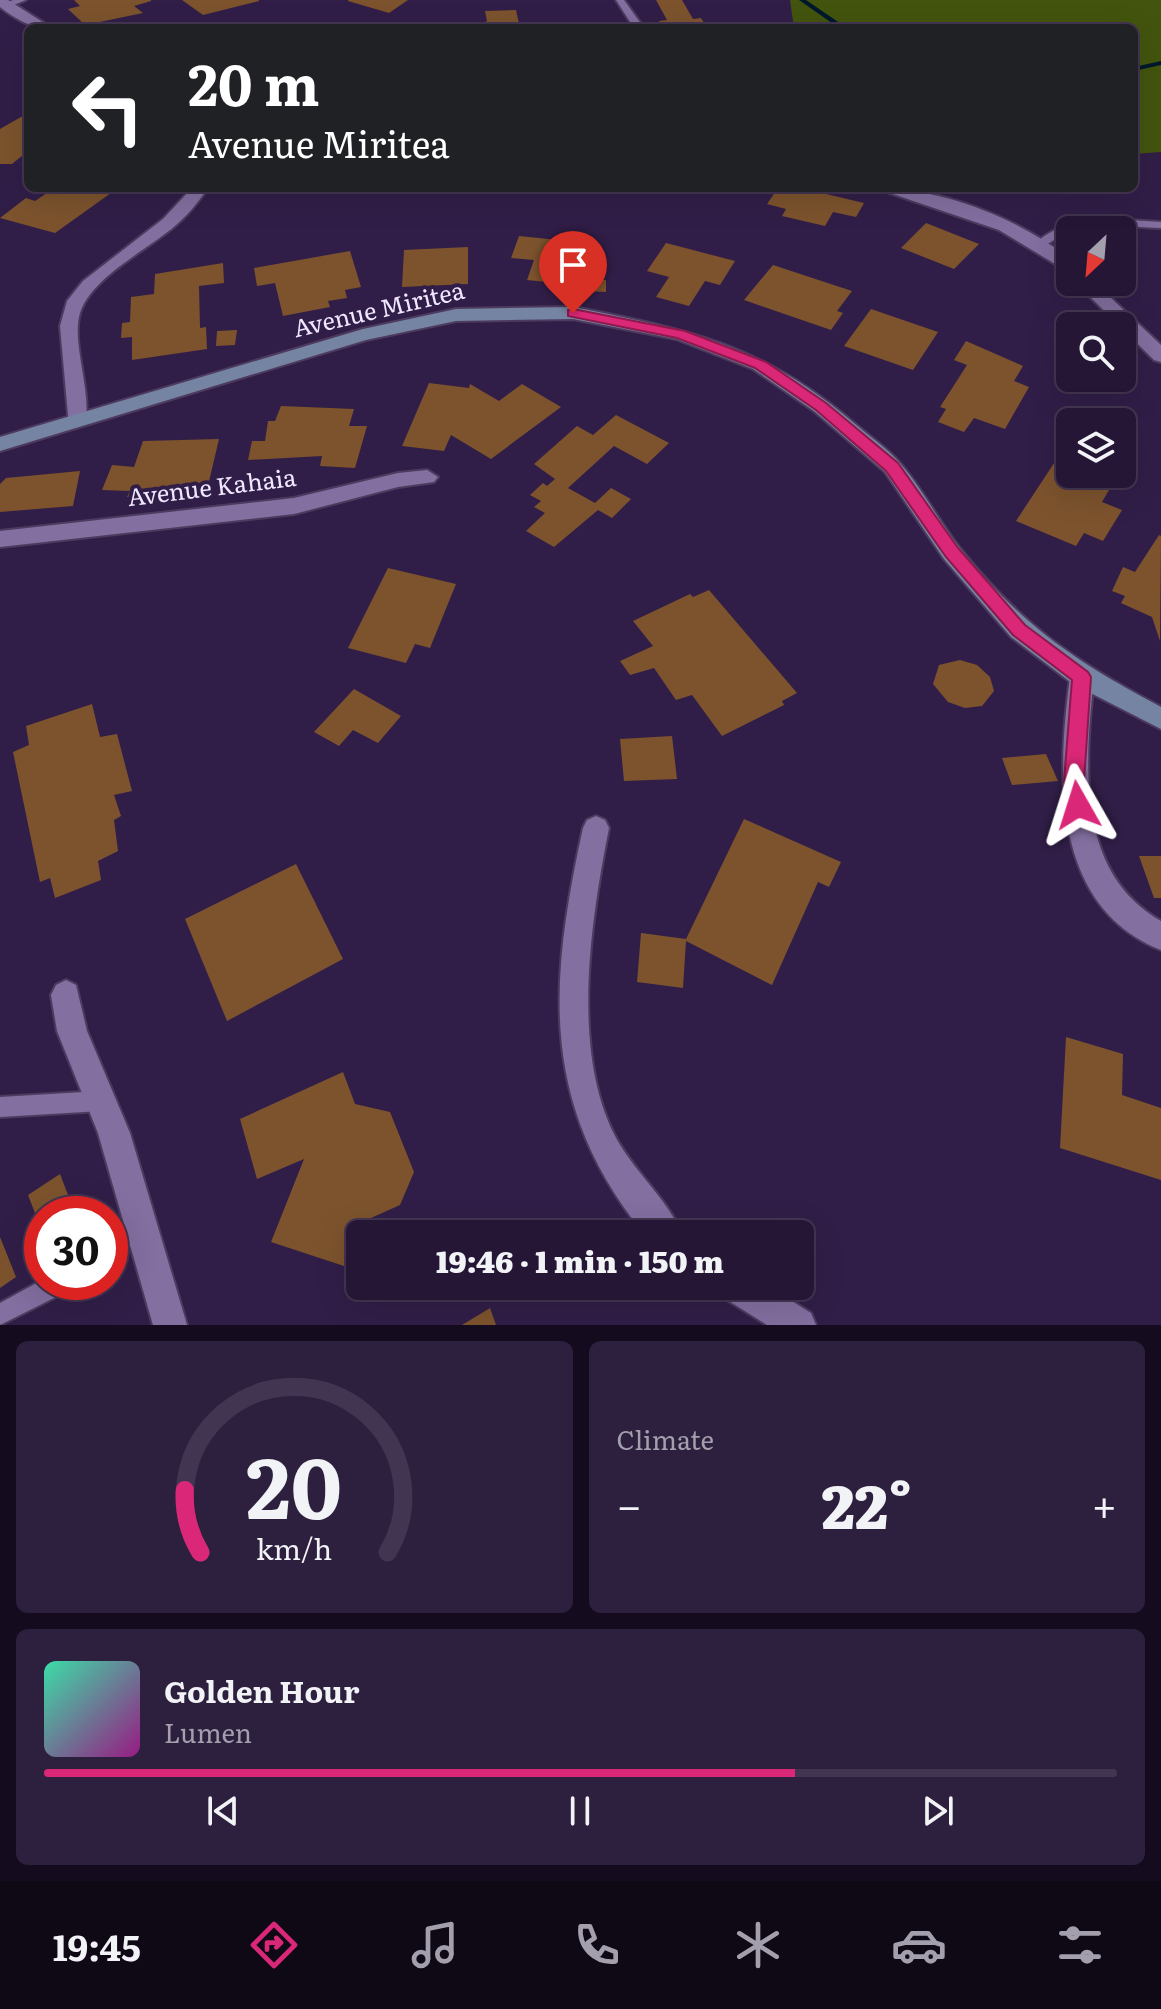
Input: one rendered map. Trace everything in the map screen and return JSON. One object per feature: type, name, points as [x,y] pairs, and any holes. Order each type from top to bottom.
[{"type":"main road","name":"Avenue Miritea","points":[[0,444],[348,340],[456,315],[573,313],[680,334],[760,365],[821,406],[892,467],[952,553],[1019,630],[1082,677],[1161,719]]},
{"type":"street","points":[[3,3],[38,24]]},
{"type":"street","points":[[76,421],[78,390],[70,337],[70,315],[76,299],[105,270],[175,221],[197,192]]},
{"type":"street","points":[[898,192],[982,215],[1042,243],[1056,256]]},
{"type":"street","points":[[1099,296],[1161,356]]},
{"type":"street","name":"Avenue Kahaia","points":[[0,539],[294,506],[427,477]]},
{"type":"street","points":[[1082,677],[1074,781],[1087,850],[1105,893],[1127,917],[1161,936]]},
{"type":"street","points":[[596,828],[579,926],[578,1044],[590,1115],[623,1184],[653,1220]]},
{"type":"street","points":[[66,995],[72,1031],[101,1101],[170,1325]]},
{"type":"street","points":[[759,1300],[799,1325]]},
{"type":"lane","points":[[3,3],[22,0]]},
{"type":"lane","points":[[620,0],[636,24]]},
{"type":"lane","points":[[1042,243],[1058,229],[1081,224],[1161,225]]},
{"type":"lane","points":[[0,1107],[101,1101]]},
{"type":"lane","points":[[128,1236],[141,1227]]},
{"type":"lane","points":[[0,1315],[28,1300]]},
{"type":"green space","points":[[790,0],[1161,0],[1161,152],[1138,154],[1138,24],[793,24]]},
{"type":"building","points":[[74,0],[151,0],[134,6],[143,13],[90,24],[84,24],[68,9],[80,6]]},
{"type":"building","points":[[182,0],[259,0],[259,1],[203,15]]},
{"type":"building","points":[[348,0],[408,0],[389,13],[348,1]]},
{"type":"building","points":[[656,0],[682,0],[693,19],[701,18],[705,24],[661,24],[659,21],[667,20]]},
{"type":"building","points":[[516,10],[519,24],[482,24],[487,21],[485,11]]},
{"type":"building","points":[[24,115],[24,154],[12,164],[0,164],[0,129]]},
{"type":"building","points":[[48,192],[112,192],[55,233],[0,218],[26,198],[35,201]]},
{"type":"building","points":[[775,192],[818,192],[864,203],[856,217],[833,212],[825,226],[782,216],[786,209],[767,204]]},
{"type":"building","points":[[926,223],[979,244],[954,269],[901,248]]},
{"type":"building","points":[[519,236],[588,243],[577,285],[527,280],[534,260],[511,258]]},
{"type":"building","points":[[666,243],[735,261],[720,285],[705,281],[689,306],[656,297],[669,277],[647,271]]},
{"type":"building","points":[[468,247],[468,284],[402,287],[404,250]]},
{"type":"building","points":[[350,251],[361,287],[345,290],[347,298],[328,301],[330,307],[283,316],[275,283],[257,286],[254,268]]},
{"type":"building","points":[[223,263],[224,283],[199,286],[200,328],[206,327],[207,349],[132,360],[132,337],[121,338],[122,323],[130,322],[131,297],[154,294],[155,274]]},
{"type":"building","points":[[773,265],[852,291],[837,311],[843,313],[831,330],[744,300]]},
{"type":"building","points":[[587,280],[606,280],[606,292],[586,291]]},
{"type":"building","points":[[871,309],[938,332],[913,370],[844,346]]},
{"type":"building","points":[[237,330],[235,345],[216,346],[217,331]]},
{"type":"building","points":[[966,341],[1023,366],[1014,381],[1029,387],[1005,429],[974,418],[964,432],[938,422],[946,409],[940,407],[967,365],[954,360]]},
{"type":"building","points":[[429,383],[469,388],[470,384],[499,401],[522,384],[561,407],[491,459],[451,435],[444,451],[402,446]]},
{"type":"building","points":[[281,406],[354,409],[349,426],[367,426],[355,468],[320,466],[322,456],[248,460],[252,441],[265,441],[268,421],[275,421]]},
{"type":"building","points":[[616,415],[669,443],[647,464],[614,446],[568,488],[595,503],[611,488],[631,499],[612,518],[598,510],[554,547],[526,531],[545,513],[534,507],[541,501],[530,495],[543,483],[547,486],[555,479],[534,464],[577,426],[593,435]]},
{"type":"building","points":[[219,439],[206,494],[127,497],[130,491],[102,490],[112,465],[134,467],[143,441]]},
{"type":"building","points":[[1056,460],[1056,488],[1110,488],[1102,502],[1122,510],[1103,541],[1084,533],[1076,546],[1016,521]]},
{"type":"building","points":[[80,471],[73,506],[0,512],[0,484],[6,478]]},
{"type":"building","points":[[1159,535],[1160,641],[1152,617],[1121,603],[1125,596],[1112,591],[1123,567],[1135,572]]},
{"type":"building","points":[[388,568],[456,584],[430,648],[415,644],[406,663],[348,648]]},
{"type":"building","points":[[709,590],[797,693],[782,701],[784,705],[722,736],[692,695],[676,700],[654,668],[630,675],[620,661],[653,646],[633,621],[690,594],[693,597]]},
{"type":"building","points":[[960,660],[977,665],[990,677],[994,691],[982,706],[965,708],[948,702],[933,684],[939,665]]},
{"type":"building","points":[[354,689],[401,716],[378,743],[353,730],[339,746],[314,732]]},
{"type":"building","points":[[92,704],[100,737],[117,734],[132,791],[114,795],[121,816],[114,820],[118,851],[98,861],[101,880],[55,898],[50,878],[40,882],[13,752],[29,745],[26,726]]},
{"type":"building","points":[[672,736],[677,779],[624,781],[620,739]]},
{"type":"building","points":[[1046,754],[1058,781],[1012,785],[1002,758]]},
{"type":"building","points":[[744,819],[841,862],[829,887],[818,882],[772,985],[686,941],[683,988],[637,982],[641,933],[686,939]]},
{"type":"building","points":[[1139,856],[1161,856],[1161,898],[1154,898]]},
{"type":"building","points":[[296,864],[343,959],[227,1021],[185,919]]},
{"type":"building","points":[[1066,1037],[1123,1054],[1122,1095],[1161,1108],[1161,1180],[1060,1148]]},
{"type":"building","points":[[343,1072],[355,1104],[390,1112],[414,1172],[400,1205],[366,1220],[346,1220],[346,1267],[271,1242],[304,1159],[257,1179],[240,1119]]},
{"type":"building","points":[[60,1174],[68,1196],[28,1196]]},
{"type":"building","points":[[0,1237],[16,1277],[0,1288]]},
{"type":"building","points":[[490,1308],[496,1325],[462,1325]]},
{"type":"waterway","points":[[802,0],[838,24]]},
{"type":"waterway","points":[[1138,68],[1161,63]]},
{"type":"route","points":[[573,313],[680,334],[760,365],[821,406],[892,467],[952,553],[1019,630],[1082,677],[1076,719],[1074,781],[1078,805]]}]
